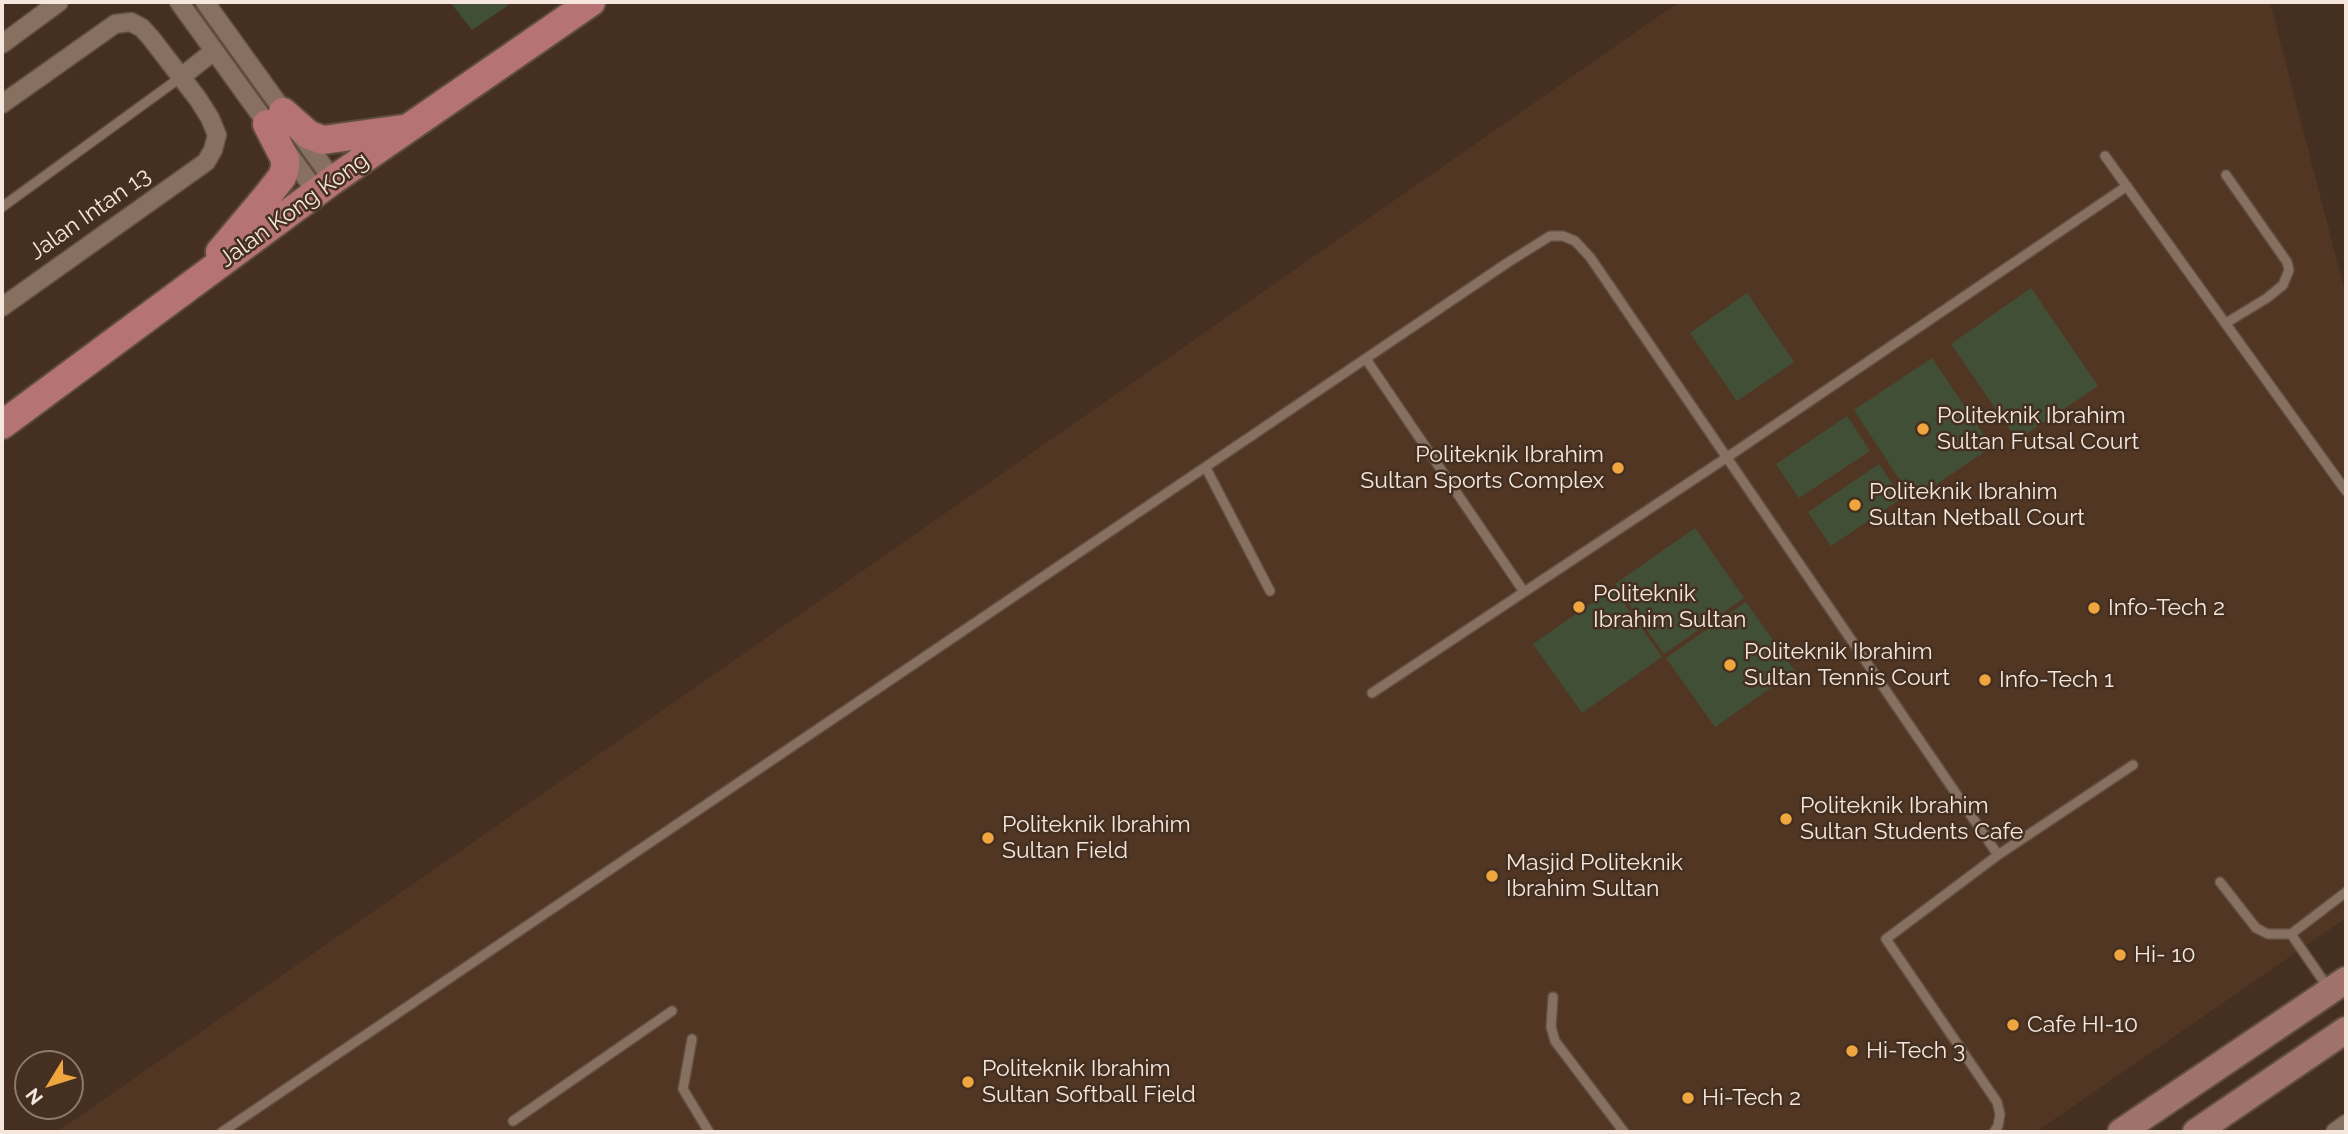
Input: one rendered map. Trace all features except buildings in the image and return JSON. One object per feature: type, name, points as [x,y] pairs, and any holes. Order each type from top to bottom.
[{"type":"main road","name":"Jalan Kong Kong","points":[[2,425],[325,187],[591,2]]},
{"type":"main road","points":[[275,118],[323,140],[408,128]]},
{"type":"main road","points":[[193,284],[282,177],[285,159],[275,118]]},
{"type":"main road","points":[[2121,1132],[2338,985]]},
{"type":"main road","points":[[2196,1132],[2346,1030]]},
{"type":"street","points":[[2,44],[59,2]]},
{"type":"street","points":[[179,2],[214,51],[275,118]]},
{"type":"street","points":[[205,2],[275,118],[325,187]]},
{"type":"street","points":[[2,104],[115,24],[131,22],[142,28],[181,77],[214,51]]},
{"type":"street","name":"Jalan Intan 13","points":[[2,307],[206,162],[217,135],[210,118],[181,77]]},
{"type":"street","points":[[2335,1132],[2346,1124]]},
{"type":"lane","points":[[2,207],[181,77]]},
{"type":"lane","points":[[2105,156],[2346,491]]},
{"type":"lane","points":[[2225,323],[2267,298],[2283,285],[2289,270],[2287,262],[2226,176]]},
{"type":"lane","points":[[1372,693],[1726,458],[2127,186]]},
{"type":"lane","points":[[222,1132],[1550,236],[1563,236],[1575,241],[1590,257],[1998,855]]},
{"type":"lane","points":[[1366,359],[1524,592]]},
{"type":"lane","points":[[1206,468],[1270,591]]},
{"type":"lane","points":[[1994,1132],[2000,1114],[1997,1102],[1886,939],[1998,855],[2133,765]]},
{"type":"lane","points":[[2220,882],[2260,930],[2268,934],[2291,933],[2346,892]]},
{"type":"lane","points":[[2291,933],[2338,985]]},
{"type":"lane","points":[[1553,997],[1551,1027],[1555,1041],[1624,1132]]},
{"type":"lane","points":[[513,1121],[672,1011]]},
{"type":"lane","points":[[692,1039],[683,1089],[709,1132]]},
{"type":"shaded area","name":"Politeknik Ibrahim Sultan","points":[[1679,2],[2270,2],[2346,296],[2346,918],[2036,1132],[57,1132],[74,1120],[84,1120],[84,1113]]},
{"type":"green space","points":[[450,2],[513,2],[472,30]]},
{"type":"green space","points":[[2031,288],[2098,386],[2017,440],[1951,344]]},
{"type":"green space","points":[[1747,293],[1794,362],[1737,401],[1690,333]]},
{"type":"green space","name":"Politeknik Ibrahim Sultan Futsal Court","points":[[1932,358],[1992,447],[1913,500],[1854,410]]},
{"type":"green space","name":"Politeknik Ibrahim Sultan Netball Court","points":[[1847,416],[1870,451],[1799,498],[1776,464]]},
{"type":"green space","name":"Politeknik Ibrahim Sultan Netball Court","points":[[1879,464],[1902,498],[1831,546],[1808,512]]},
{"type":"green space","name":"Politeknik Ibrahim Sultan Tennis Court","points":[[1695,528],[1744,598],[1664,654],[1615,584]]},
{"type":"green space","points":[[1613,588],[1662,657],[1582,713],[1533,644]]},
{"type":"green space","name":"Politeknik Ibrahim Sultan Tennis Court","points":[[1746,602],[1795,671],[1715,727],[1666,658]]},
{"type":"place","name":"Politeknik Ibrahim Sultan Futsal Court","points":[[1923,429]]},
{"type":"place","name":"Politeknik Ibrahim Sultan Sports Complex","points":[[1618,468]]},
{"type":"place","name":"Politeknik Ibrahim Sultan Netball Court","points":[[1855,505]]},
{"type":"place","name":"Politeknik Ibrahim Sultan","points":[[1579,607]]},
{"type":"place","name":"Info-Tech 2","points":[[2094,608]]},
{"type":"place","name":"Politeknik Ibrahim Sultan Tennis Court","points":[[1730,665]]},
{"type":"place","name":"Info-Tech 1","points":[[1985,680]]},
{"type":"place","name":"Politeknik Ibrahim Sultan Students Cafe","points":[[1786,819]]},
{"type":"place","name":"Politeknik Ibrahim Sultan Field","points":[[988,838]]},
{"type":"place","name":"Masjid Politeknik Ibrahim Sultan","points":[[1492,876]]},
{"type":"place","name":"Hi- 10","points":[[2120,955]]},
{"type":"place","name":"Cafe HI-10","points":[[2013,1025]]},
{"type":"place","name":"Hi-Tech 3","points":[[1852,1051]]},
{"type":"place","name":"Politeknik Ibrahim Sultan Softball Field","points":[[968,1082]]},
{"type":"place","name":"Hi-Tech 2","points":[[1688,1098]]}]
